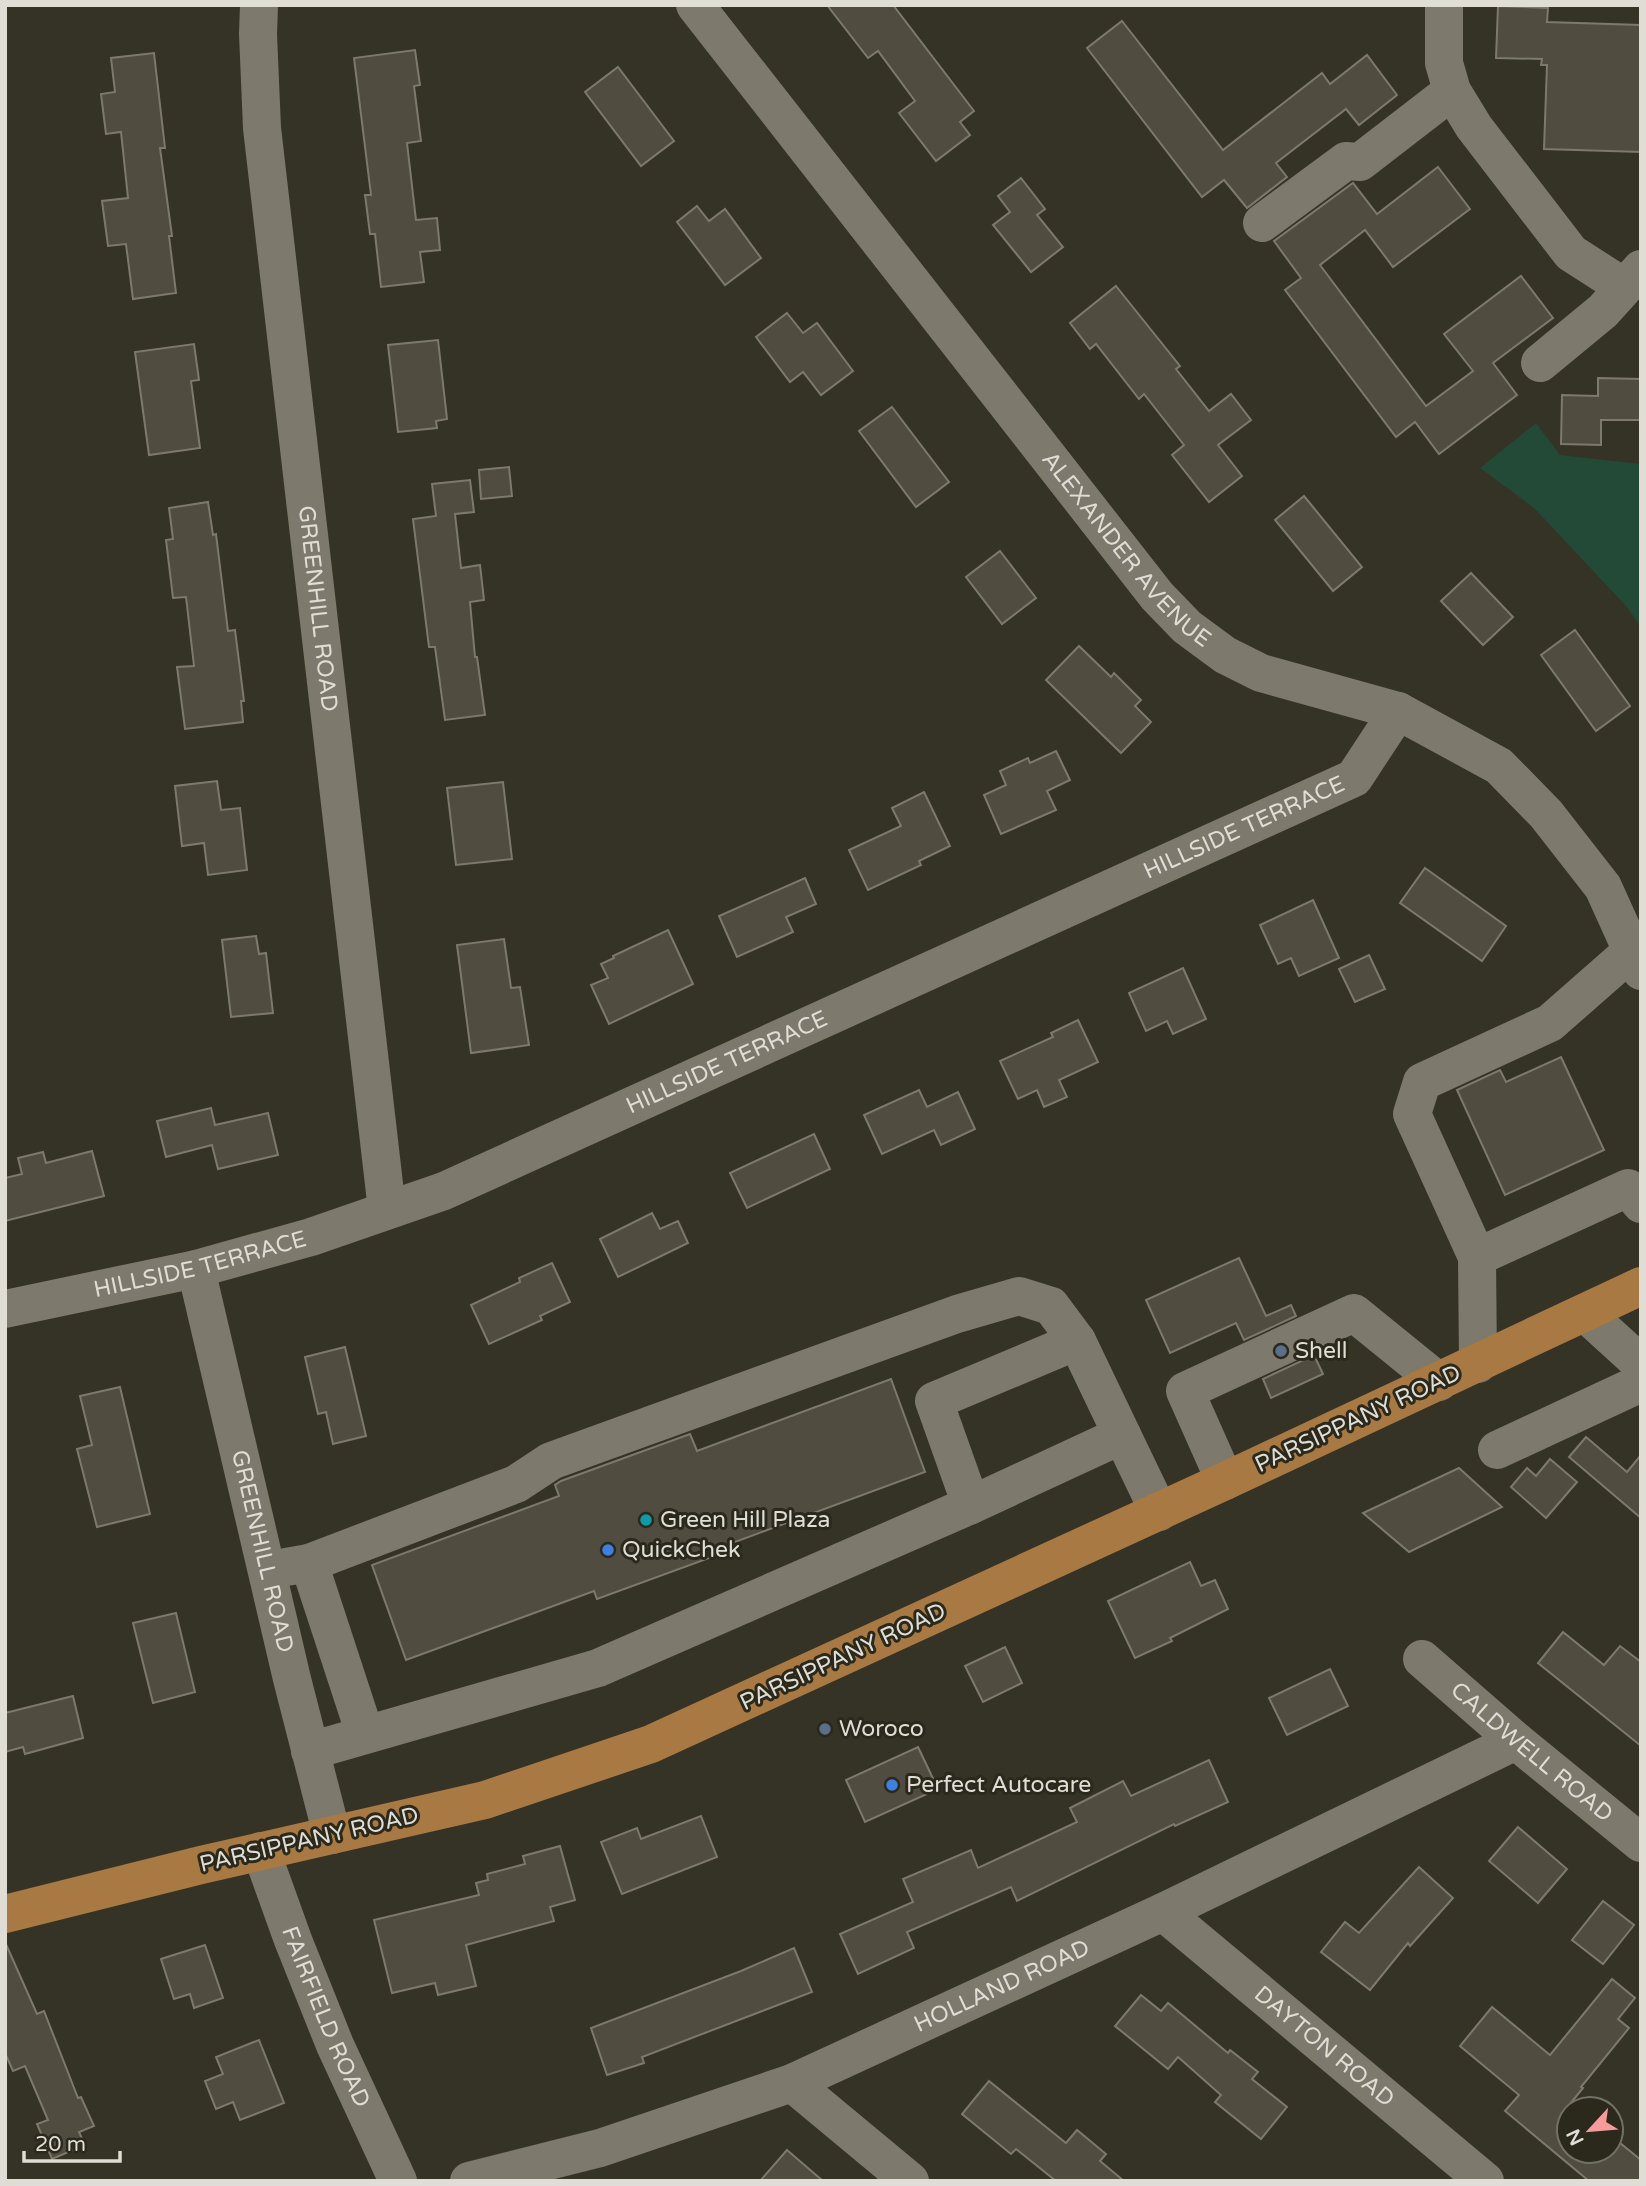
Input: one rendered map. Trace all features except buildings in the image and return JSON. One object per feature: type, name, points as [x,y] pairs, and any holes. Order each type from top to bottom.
[{"type":"main road","name":"PARSIPPANY ROAD","points":[[5,1914],[261,1851],[485,1800],[651,1744],[1159,1512],[1641,1286]]},
{"type":"street","name":"GREENHILL ROAD","points":[[259,5],[262,128],[387,1210]]},
{"type":"street","name":"ALEXANDER AVENUE","points":[[695,5],[1148,585],[1179,619],[1225,655],[1261,673],[1398,711],[1499,766],[1546,814],[1603,887],[1637,961]]},
{"type":"street","points":[[1444,5],[1444,63],[1452,91],[1474,127],[1571,253],[1633,278],[1603,311],[1540,363]]},
{"type":"street","points":[[1262,223],[1346,161],[1360,162],[1452,91]]},
{"type":"street","name":"HILLSIDE TERRACE","points":[[5,1309],[196,1269],[311,1237],[444,1191],[1353,778],[1398,711]]},
{"type":"street","points":[[1478,1364],[1477,1257],[1412,1114],[1422,1082],[1550,1023],[1637,961]]},
{"type":"street","points":[[1477,1257],[1628,1188],[1641,1204]]},
{"type":"street","name":"GREENHILL ROAD","points":[[196,1269],[266,1571],[332,1835]]},
{"type":"street","points":[[266,1571],[309,1563],[516,1485],[551,1461],[957,1314],[1019,1296],[1051,1307],[1077,1341],[1159,1512]]},
{"type":"street","points":[[1225,1481],[1185,1391],[1354,1313],[1439,1382]]},
{"type":"street","points":[[1585,1313],[1641,1364]]},
{"type":"street","points":[[971,1505],[934,1401],[1077,1341]]},
{"type":"street","points":[[1497,1450],[1641,1383]]},
{"type":"street","points":[[310,1751],[598,1668],[971,1505],[1122,1435]]},
{"type":"street","points":[[309,1563],[365,1734]]},
{"type":"street","name":"CALDWELL ROAD","points":[[1422,1659],[1516,1741],[1641,1843]]},
{"type":"street","name":"HOLLAND ROAD","points":[[469,2181],[600,2148],[792,2082],[1163,1912],[1516,1741]]},
{"type":"street","name":"FAIRFIELD ROAD","points":[[261,1851],[335,2045],[398,2181]]},
{"type":"street","name":"DAYTON ROAD","points":[[1163,1912],[1485,2181]]},
{"type":"street","points":[[792,2082],[910,2181]]},
{"type":"green space","points":[[1536,423],[1560,455],[1641,464],[1641,627],[1626,606],[1534,508],[1480,468]]},
{"type":"place","name":"Shell","points":[[1281,1351]]},
{"type":"place","name":"Green Hill Plaza","points":[[646,1520]]},
{"type":"place","name":"QuickChek","points":[[608,1550]]},
{"type":"place","name":"Woroco","points":[[825,1729]]},
{"type":"place","name":"Perfect Autocare","points":[[892,1785]]}]
